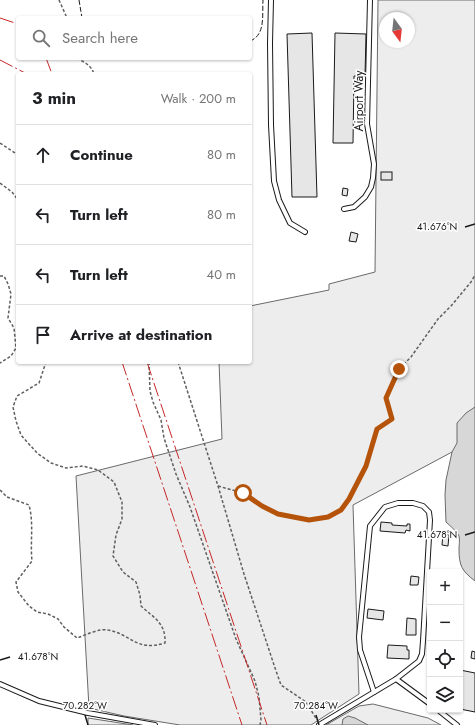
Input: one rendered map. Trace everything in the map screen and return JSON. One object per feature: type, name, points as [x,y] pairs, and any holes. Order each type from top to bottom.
[{"type":"lane","points":[[271,0],[270,87],[274,181],[279,200],[290,224],[305,232]]},
{"type":"lane","name":"Airport Way","points":[[344,209],[354,207],[365,197],[372,187],[374,164],[367,124],[370,0]]},
{"type":"lane","points":[[319,725],[396,680],[419,661],[422,654],[430,520],[429,512],[423,506],[413,503],[398,503],[385,507],[376,516],[370,526],[359,637],[360,650],[374,692]]},
{"type":"lane","points":[[396,680],[427,702]]},
{"type":"lane","points":[[0,684],[39,701],[88,713],[155,725]]},
{"type":"lane","points":[[442,713],[457,725]]},
{"type":"path","points":[[58,0],[66,16]]},
{"type":"path","points":[[81,60],[87,63],[93,72]]},
{"type":"path","points":[[0,142],[16,154]]},
{"type":"path","points":[[0,183],[12,192],[16,197]]},
{"type":"path","points":[[218,486],[243,493],[262,506],[278,514],[286,516],[309,520],[328,517],[341,510],[349,499],[366,466],[377,429],[392,419],[386,398],[399,369],[411,357],[438,319],[472,282],[475,275]]},
{"type":"path","points":[[0,276],[4,276],[11,294],[8,318],[14,328],[16,348],[11,356],[0,363]]},
{"type":"path","points":[[0,490],[8,497],[29,505],[32,515],[32,561],[16,582],[18,592],[29,606],[36,612],[48,614],[58,618],[64,627],[77,638],[106,629],[143,645],[156,646],[165,643],[165,635],[161,623],[141,606],[140,595],[136,582],[123,572],[113,556],[116,535],[122,519],[122,502],[114,482],[98,470],[83,466],[66,468],[51,463],[37,453],[21,435],[13,407],[17,396],[39,383],[45,364]]},
{"type":"path","points":[[149,364],[150,391],[161,420],[164,438],[176,474],[190,507],[236,639],[255,681],[259,697],[260,725]]},
{"type":"path","points":[[179,364],[218,486],[244,574],[282,685],[306,702],[314,713],[319,725]]},
{"type":"shaded area","points":[[378,0],[475,0],[475,442],[452,452],[353,505],[359,694],[311,725],[180,725],[124,716],[89,708],[76,476],[222,439],[219,364],[252,364],[252,306],[329,290],[329,284],[375,272]]},
{"type":"shaded area","points":[[475,407],[475,581],[462,568],[459,555],[459,536],[446,522],[446,480],[452,452],[457,443],[457,423],[466,413]]},
{"type":"shaded area","points":[[373,704],[428,718],[441,725],[326,725],[359,706]]},
{"type":"shaded area","points":[[348,716],[368,725],[342,725],[343,719]]},
{"type":"shaded area","points":[[88,718],[133,725],[88,725]]},
{"type":"building","points":[[312,33],[317,197],[292,197],[287,34]]},
{"type":"building","points":[[335,33],[366,34],[365,76],[354,76],[353,143],[333,143]]},
{"type":"building","points":[[381,172],[392,172],[392,180],[381,180]]},
{"type":"building","points":[[343,188],[348,189],[347,196],[342,195]]},
{"type":"building","points":[[351,232],[358,234],[356,242],[349,241]]},
{"type":"building","points":[[381,522],[392,523],[392,525],[407,526],[407,524],[410,524],[410,531],[406,530],[405,533],[380,531]]},
{"type":"building","points":[[443,534],[449,535],[448,546],[442,545]]},
{"type":"building","points":[[411,576],[419,577],[418,585],[410,585]]},
{"type":"building","points":[[368,609],[384,611],[383,620],[367,618]]},
{"type":"building","points":[[407,618],[416,619],[416,635],[406,635]]},
{"type":"building","points":[[388,645],[407,646],[407,650],[409,650],[409,659],[387,658]]},
{"type":"building","points":[[472,651],[475,652],[475,659],[471,658]]},
{"type":"building","points":[[463,671],[475,673],[475,712],[463,710]]},
{"type":"fence","points":[[79,0],[82,16]]},
{"type":"fence","points":[[252,40],[259,34],[261,29],[263,18],[263,0]]},
{"type":"power","points":[[0,18],[16,23]]},
{"type":"power","points":[[0,60],[23,72]]},
{"type":"power","points":[[47,60],[51,72]]},
{"type":"power","points":[[123,364],[242,725]]},
{"type":"power","points":[[148,364],[267,725]]},
{"type":"route","points":[[243,493],[262,506],[278,514],[309,520],[328,517],[341,510],[349,499],[366,466],[377,429],[392,419],[390,407],[386,398],[399,369]]}]
